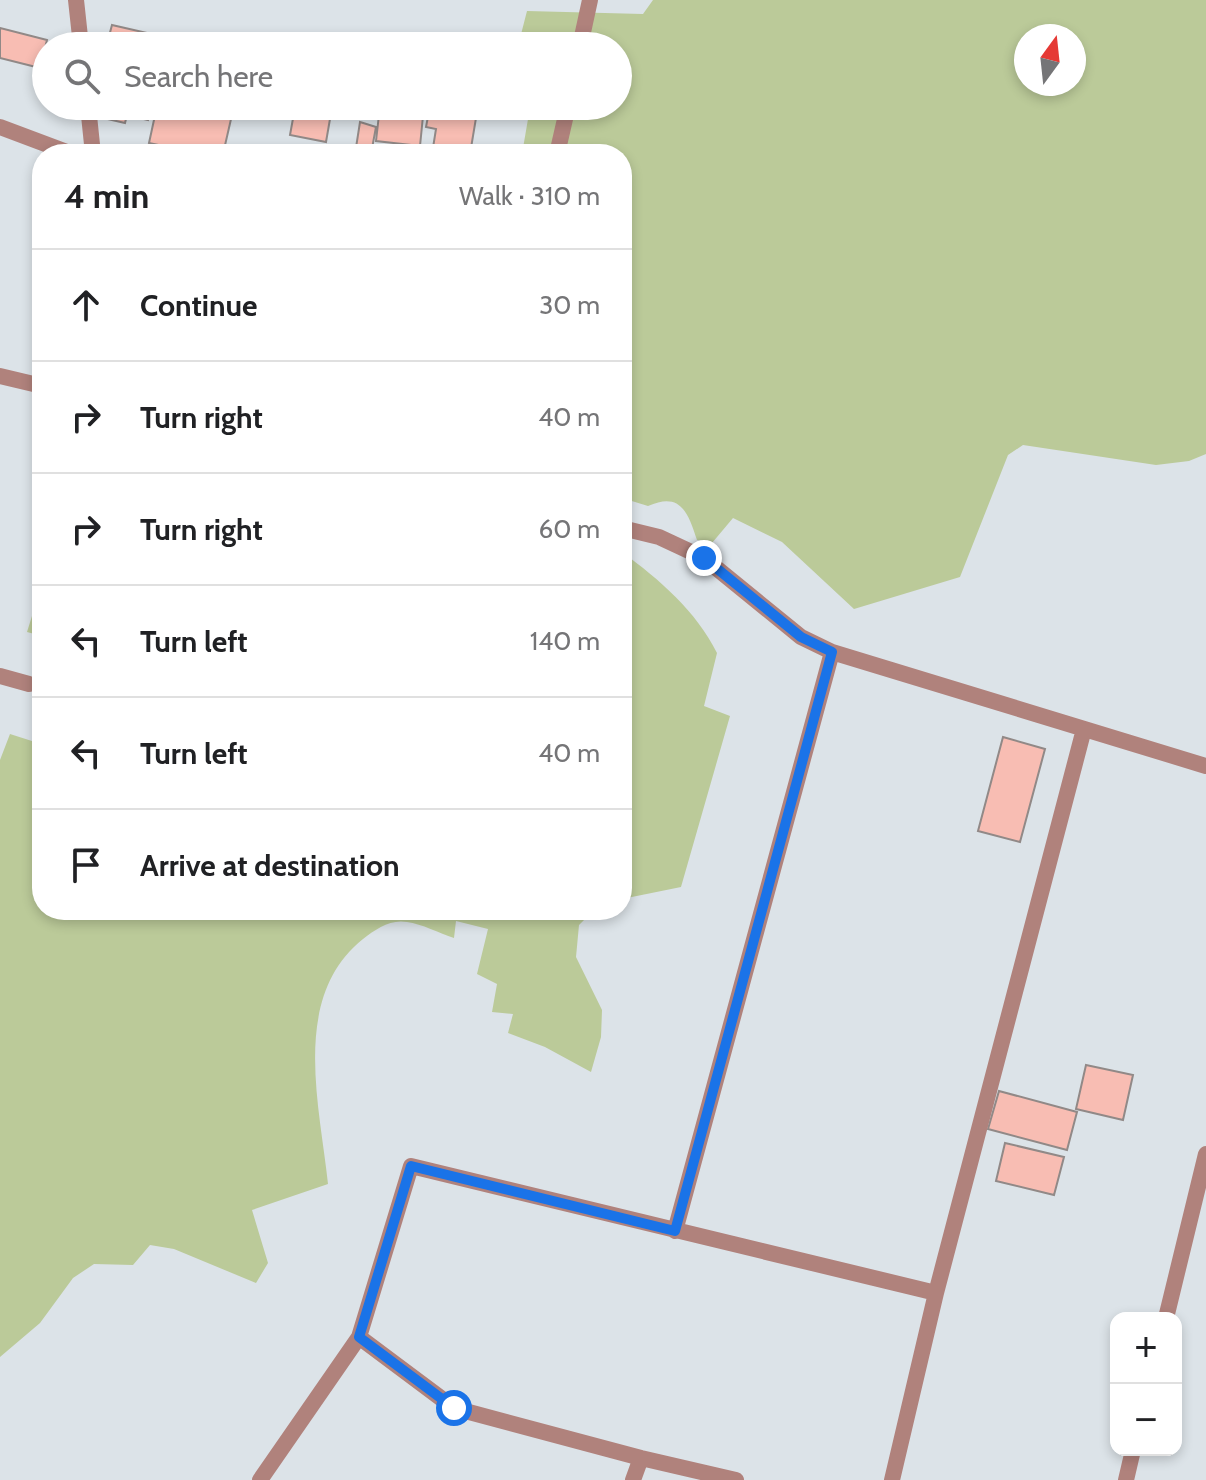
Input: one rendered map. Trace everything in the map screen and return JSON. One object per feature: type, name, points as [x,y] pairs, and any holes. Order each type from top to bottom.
[{"type":"street","points":[[76,0],[79,32]]},
{"type":"street","points":[[583,32],[590,0]]},
{"type":"street","points":[[89,120],[92,144]]},
{"type":"street","points":[[559,144],[565,120]]},
{"type":"street","points":[[0,127],[45,144]]},
{"type":"street","points":[[0,376],[32,384]]},
{"type":"street","points":[[632,530],[659,537],[704,558],[801,637],[832,652],[1206,766]]},
{"type":"street","points":[[675,1231],[832,652]]},
{"type":"street","points":[[0,676],[29,684]]},
{"type":"street","points":[[892,1480],[936,1293],[1084,729]]},
{"type":"street","points":[[1167,1312],[1206,1154]]},
{"type":"street","points":[[260,1480],[359,1337],[411,1166],[936,1293]]},
{"type":"street","points":[[359,1337],[454,1408],[736,1480]]},
{"type":"street","points":[[1126,1480],[1132,1456]]},
{"type":"street","points":[[633,1480],[641,1458]]},
{"type":"green space","points":[[653,0],[1206,0],[1206,454],[1189,461],[1156,465],[1023,445],[1008,455],[960,577],[854,609],[782,542],[733,518],[712,543],[697,540],[686,513],[676,503],[668,501],[648,506],[632,501],[632,144],[524,144],[528,120],[632,120],[632,32],[522,32],[527,11],[643,14]]},
{"type":"green space","points":[[632,560],[676,597],[699,623],[717,653],[704,706],[730,716],[681,887],[632,897]]},
{"type":"green space","points":[[32,616],[32,633],[27,632]]},
{"type":"green space","points":[[10,734],[32,741],[32,920],[584,920],[579,925],[576,957],[602,1010],[601,1037],[591,1072],[545,1047],[508,1033],[513,1014],[492,1012],[497,984],[477,974],[488,929],[456,921],[454,938],[407,922],[384,926],[363,939],[340,963],[326,991],[318,1021],[316,1087],[328,1184],[252,1210],[268,1263],[256,1283],[174,1249],[150,1245],[133,1265],[94,1264],[73,1278],[40,1323],[0,1357],[0,760]]},
{"type":"building","points":[[112,25],[143,32],[110,32]]},
{"type":"building","points":[[0,28],[32,36],[32,66],[0,58]]},
{"type":"building","points":[[154,120],[231,120],[225,144],[149,143]]},
{"type":"building","points":[[293,120],[330,120],[326,142],[290,135]]},
{"type":"building","points":[[378,120],[423,120],[420,144],[376,141]]},
{"type":"building","points":[[427,120],[476,120],[472,144],[434,144],[436,129],[426,127]]},
{"type":"building","points":[[360,122],[376,127],[373,144],[357,144]]},
{"type":"building","points":[[1003,737],[1045,749],[1020,842],[978,831]]},
{"type":"building","points":[[1086,1065],[1133,1075],[1123,1120],[1076,1109]]},
{"type":"building","points":[[999,1091],[1077,1112],[1067,1150],[988,1129]]},
{"type":"building","points":[[1005,1143],[1064,1157],[1054,1195],[996,1181]]},
{"type":"route","points":[[454,1408],[359,1337],[411,1166],[675,1231],[832,652],[801,637],[704,558]]}]
